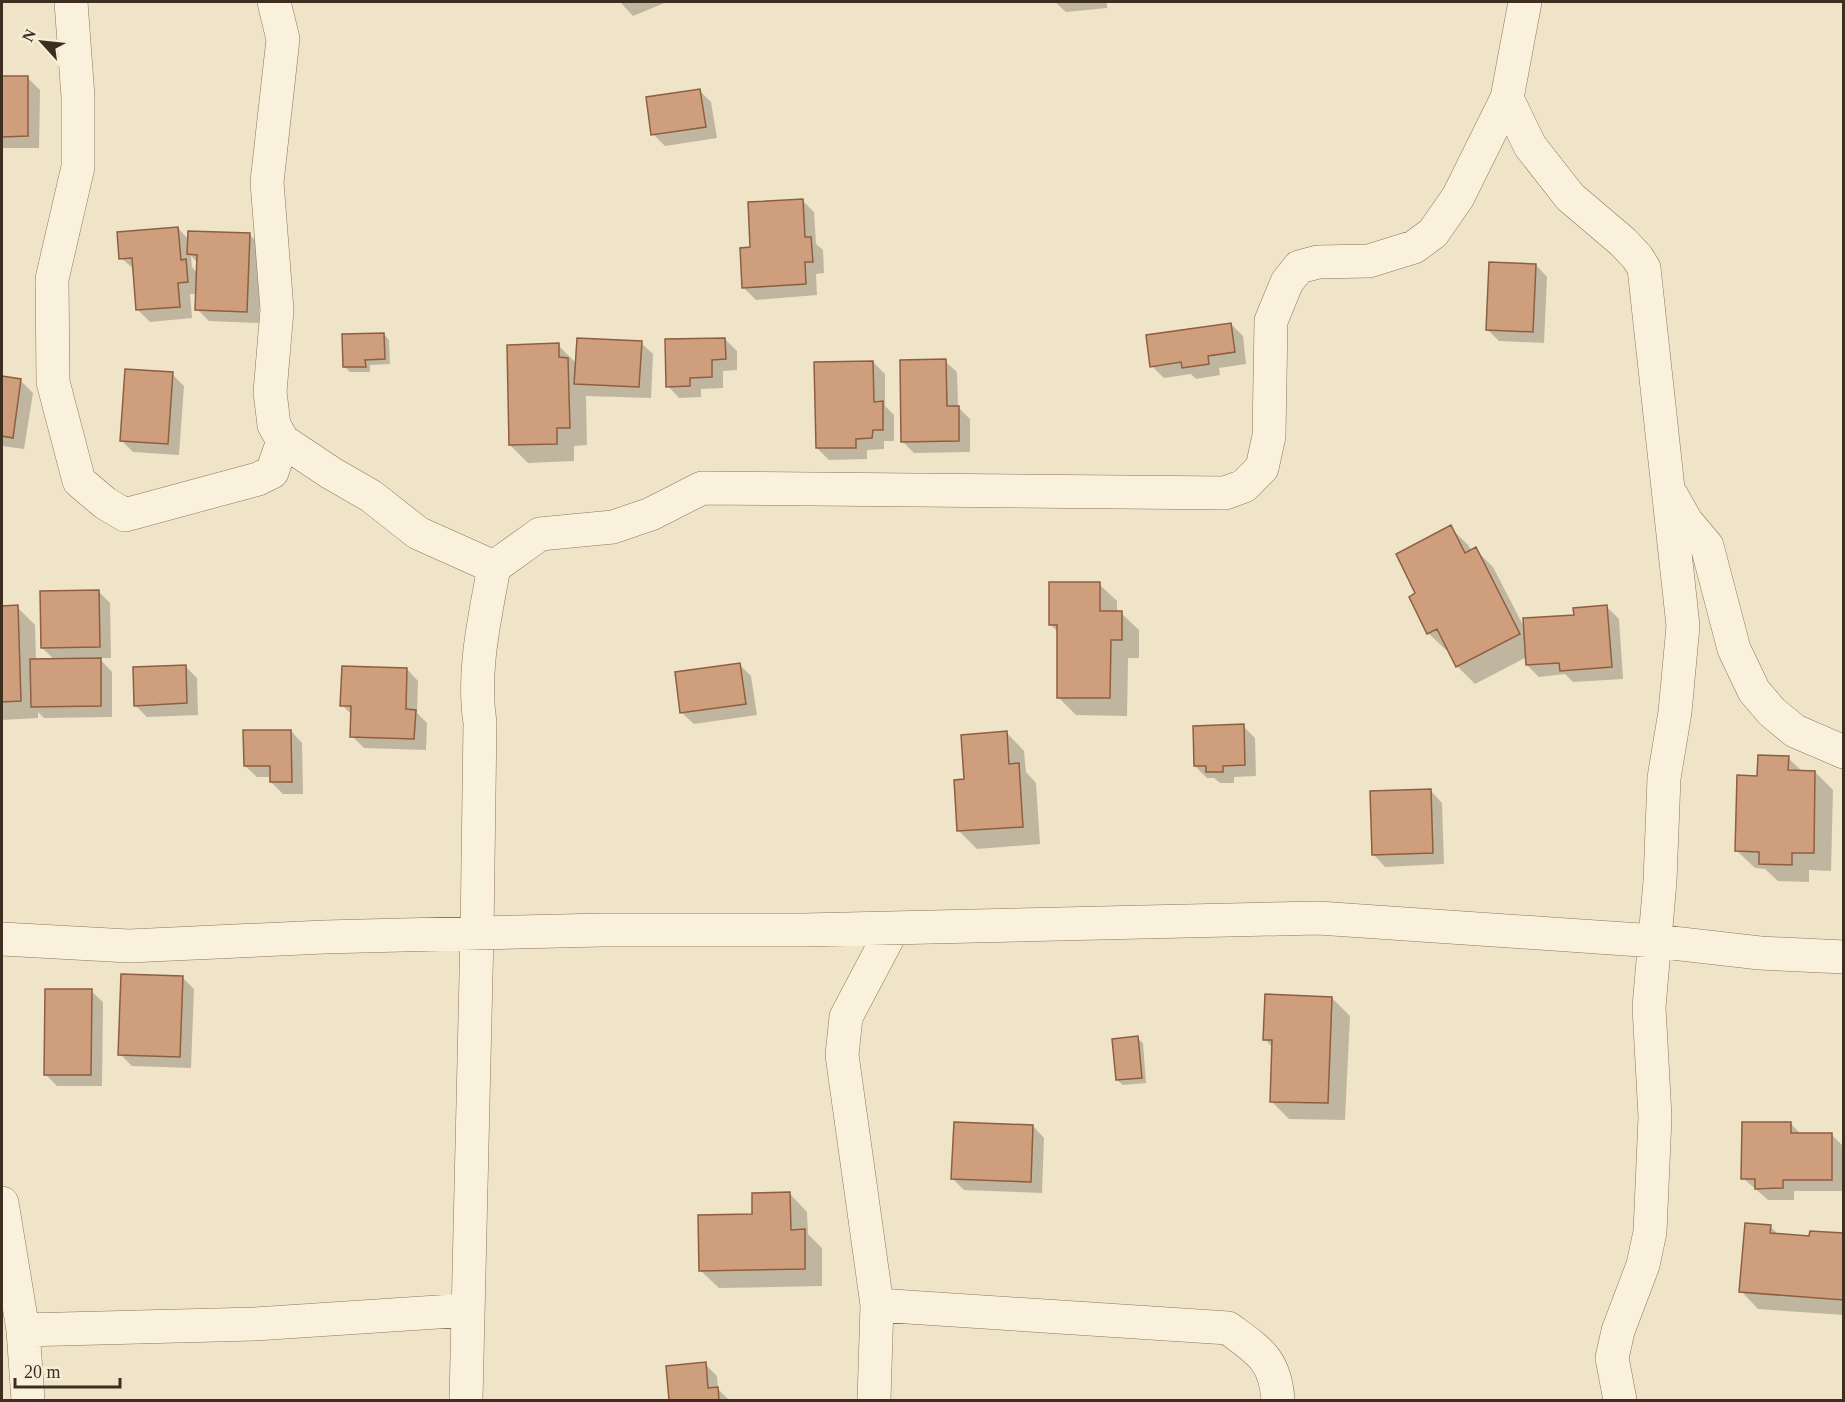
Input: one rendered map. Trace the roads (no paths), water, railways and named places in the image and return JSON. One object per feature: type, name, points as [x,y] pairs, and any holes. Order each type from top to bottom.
[{"type":"street","points":[[72,2],[78,97],[78,167],[52,279],[53,382],[79,481],[105,503],[125,514],[258,479],[272,472],[283,441]]},
{"type":"street","points":[[274,2],[283,39],[267,182],[277,310],[270,392],[274,425],[283,441],[371,496],[417,533],[494,567]]},
{"type":"street","points":[[466,1401],[480,723],[476,699],[480,646],[494,567],[540,534],[613,526],[651,514],[702,488],[1225,493],[1244,486],[1262,468],[1269,436],[1271,321],[1287,282],[1299,267],[1318,262],[1369,261],[1413,247],[1433,232],[1458,197],[1507,98],[1525,2]]},
{"type":"street","points":[[1507,98],[1530,146],[1570,197],[1623,242],[1644,268],[1683,626],[1675,712],[1664,778],[1660,881],[1649,1007],[1655,1117],[1653,1205],[1643,1265],[1618,1331],[1612,1358],[1620,1401]]},
{"type":"street","points":[[1667,488],[1686,521],[1707,546],[1734,649],[1754,691],[1772,712],[1795,731],[1844,752]]},
{"type":"street","points":[[2,939],[129,946],[477,933],[893,928],[1318,918],[1655,941],[1761,952],[1844,957]]},
{"type":"street","points":[[874,1401],[877,1305],[842,1055],[846,1017],[893,928]]},
{"type":"street","points":[[2,1203],[22,1330],[28,1401]]},
{"type":"street","points":[[877,1305],[1228,1328],[1261,1353],[1276,1378],[1278,1401]]},
{"type":"street","points":[[22,1330],[255,1324],[468,1310]]}]
